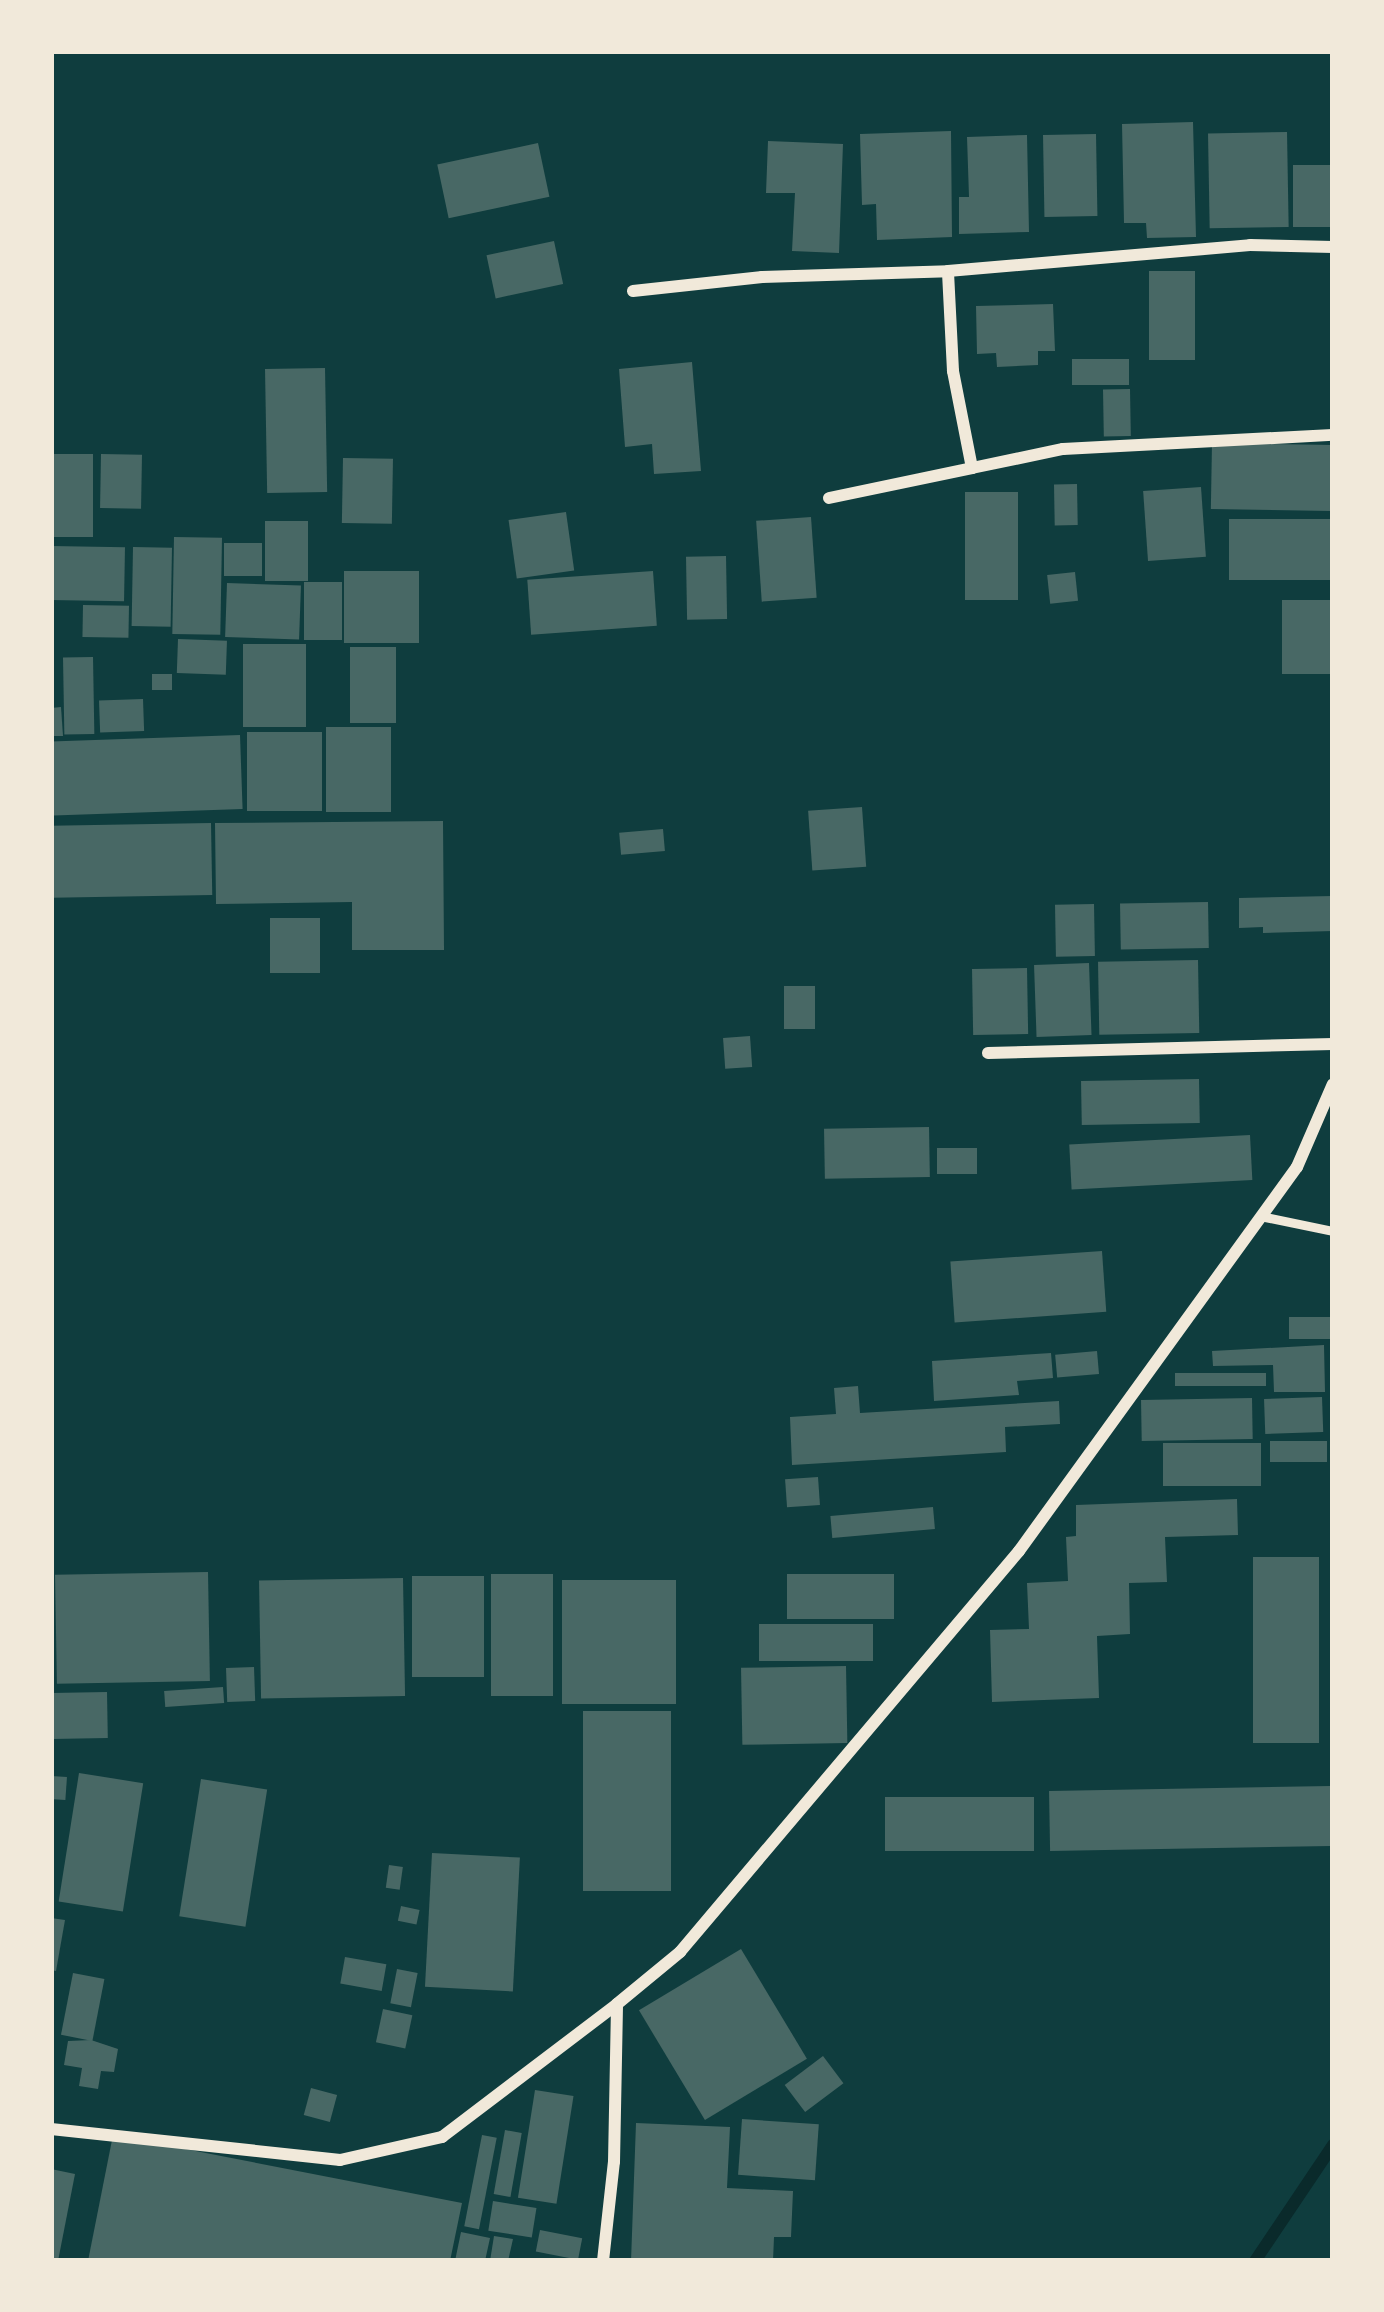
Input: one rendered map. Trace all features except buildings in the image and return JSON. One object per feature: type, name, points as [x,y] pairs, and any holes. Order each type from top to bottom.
[{"type":"street","points":[[633,291],[762,277],[948,271],[1250,245],[1333,247]]},
{"type":"street","points":[[948,271],[953,371],[972,468]]},
{"type":"street","points":[[829,498],[1064,449],[1333,436]]},
{"type":"street","points":[[988,1053],[1333,1044]]},
{"type":"street","points":[[51,2129],[340,2160],[442,2137],[617,2004],[680,1952],[1018,1551],[1297,1167],[1333,1084]]},
{"type":"street","points":[[603,2261],[614,2162],[617,2004]]},
{"type":"lane","points":[[1260,1216],[1333,1231]]},
{"type":"waterway","points":[[1255,2261],[1333,2145]]}]
